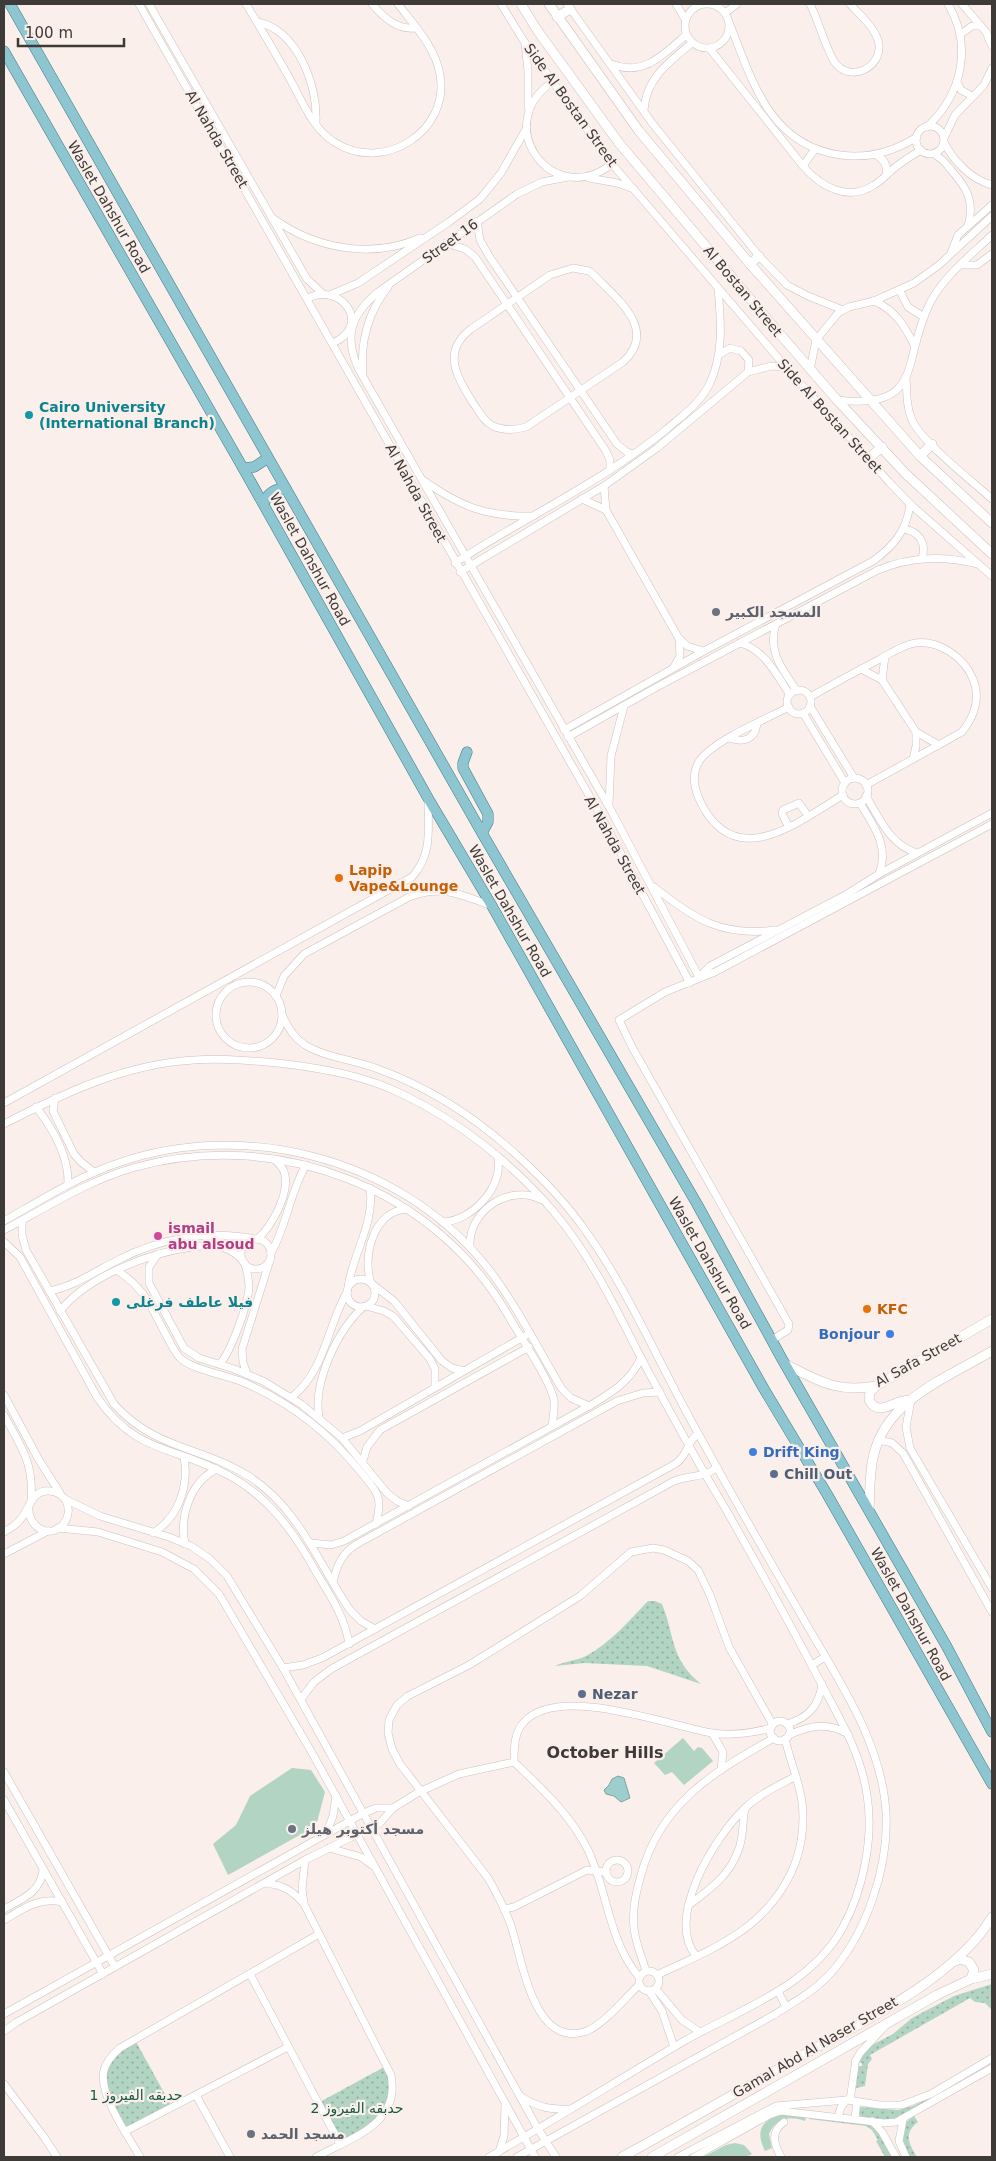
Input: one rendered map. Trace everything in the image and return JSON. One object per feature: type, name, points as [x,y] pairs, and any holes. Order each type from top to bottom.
[{"type":"main road","name":"Waslet Dahshur Road","points":[[10,4],[482,833],[697,1204],[992,1732]]},
{"type":"main road","name":"Waslet Dahshur Road","points":[[4,51],[264,504],[428,798],[492,906],[764,1389],[828,1494],[992,1784]]},
{"type":"main road","points":[[243,468],[254,467],[268,458]]},
{"type":"main road","points":[[264,504],[269,493],[286,489]]},
{"type":"main road","points":[[467,752],[463,760],[463,768],[488,814],[487,826],[482,833]]},
{"type":"main road","points":[[986,1773],[992,1790]]},
{"type":"street","name":"Al Nahda Street","points":[[139,4],[308,298],[460,572],[603,820],[690,983]]},
{"type":"street","name":"Al Nahda Street","points":[[149,4],[307,280],[341,301],[349,310],[352,350],[363,376],[470,566],[612,811],[699,977]]},
{"type":"street","points":[[246,4],[316,125],[335,143],[362,152],[391,150],[408,143],[421,133],[431,121],[438,106],[441,82],[435,59],[416,28],[398,4]]},
{"type":"street","points":[[372,4],[393,24],[404,28],[416,28]]},
{"type":"street","name":"Side Al Bostan Street","points":[[501,4],[526,43],[612,164],[718,288],[786,367],[910,504],[992,576]]},
{"type":"street","name":"Al Bostan Street","points":[[521,4],[537,30],[619,143],[810,370],[906,474],[992,554]]},
{"type":"street","name":"Al Bostan Street","points":[[549,4],[639,131],[750,264],[920,456],[992,523]]},
{"type":"street","points":[[676,4],[685,19]]},
{"type":"street","points":[[729,22],[725,40],[716,47],[710,48],[700,48],[692,43],[686,36],[684,27],[688,13],[698,6],[704,4],[715,5],[725,13],[729,22],[753,82],[767,108],[792,137],[815,149],[845,156],[876,155],[897,148],[917,137]]},
{"type":"street","points":[[725,13],[737,4]]},
{"type":"street","points":[[810,4],[833,59],[843,69],[855,72],[865,70],[873,64],[879,45],[873,31],[850,4]]},
{"type":"street","points":[[948,4],[961,34],[962,61],[957,82],[945,106],[927,127],[921,130],[917,137],[917,144],[921,150],[941,158],[965,186],[970,203],[968,226]]},
{"type":"street","points":[[962,4],[986,32],[992,46]]},
{"type":"street","points":[[557,17],[568,6],[644,110],[759,256],[787,285],[843,310]]},
{"type":"street","points":[[258,22],[278,31],[290,44],[301,61],[314,97],[316,125]]},
{"type":"street","points":[[961,34],[972,26],[981,26]]},
{"type":"street","points":[[610,64],[624,68],[646,66],[653,63],[686,36]]},
{"type":"street","points":[[526,43],[528,86],[526,128],[528,142],[534,155],[555,173],[568,177],[612,182],[637,191]]},
{"type":"street","points":[[644,110],[646,96],[655,76],[692,43]]},
{"type":"street","points":[[710,48],[802,166],[820,183],[830,188],[844,192],[866,189],[873,186],[903,161],[921,150]]},
{"type":"street","points":[[934,154],[939,151],[955,115],[984,85],[992,68]]},
{"type":"street","points":[[527,114],[537,95],[554,81]]},
{"type":"street","points":[[957,82],[964,93],[972,96]]},
{"type":"street","points":[[927,127],[940,130],[952,155],[975,179],[992,185]]},
{"type":"street","name":"Street 16","points":[[308,298],[327,294],[358,283],[480,199],[511,159],[526,128]]},
{"type":"street","points":[[802,166],[815,149]]},
{"type":"street","points":[[876,155],[886,165],[886,175]]},
{"type":"street","points":[[586,178],[612,164]]},
{"type":"street","name":"Street 16","points":[[350,331],[354,321],[367,302],[477,221],[530,187],[542,182],[568,177]]},
{"type":"street","points":[[950,254],[955,240],[992,205]]},
{"type":"street","points":[[810,370],[816,340],[828,323],[843,310],[900,291],[927,275],[992,216]]},
{"type":"street","points":[[264,221],[272,217],[285,227],[316,241],[350,248],[392,246],[416,240],[432,233]]},
{"type":"street","points":[[477,221],[482,245],[516,298],[617,444],[627,452],[634,454]]},
{"type":"street","points":[[837,400],[871,402],[892,394],[906,377],[914,345],[924,317],[939,288],[992,235]]},
{"type":"street","points":[[446,243],[465,249],[475,257],[606,451],[610,460],[610,470]]},
{"type":"street","points":[[961,265],[977,265],[992,254]]},
{"type":"street","points":[[750,264],[759,256]]},
{"type":"street","points":[[573,268],[581,269],[595,276],[632,316],[637,332],[634,349],[629,356],[534,422],[518,429],[509,430],[492,426],[485,421],[458,378],[455,370],[455,354],[461,338],[466,332],[516,298],[557,271],[573,268]]},
{"type":"street","points":[[363,376],[362,351],[367,326],[375,308],[392,283]]},
{"type":"street","points":[[455,563],[589,484],[652,441],[696,404],[713,376],[719,354],[718,288]]},
{"type":"street","points":[[900,291],[908,307],[924,317]]},
{"type":"street","points":[[874,301],[888,309],[901,320],[914,345]]},
{"type":"street","points":[[333,343],[350,331]]},
{"type":"street","points":[[719,354],[730,348],[741,351],[749,360],[748,372]]},
{"type":"street","points":[[460,572],[604,486],[657,448],[748,372],[771,366],[786,367]]},
{"type":"street","points":[[906,377],[906,401],[915,425],[932,444],[992,500]]},
{"type":"street","points":[[652,441],[657,448]]},
{"type":"street","points":[[920,456],[932,444]]},
{"type":"street","points":[[868,459],[882,447]]},
{"type":"street","points":[[421,478],[446,496],[473,510],[503,516],[534,516]]},
{"type":"street","points":[[589,484],[594,492]]},
{"type":"street","points":[[604,486],[606,510],[678,637],[691,648],[704,651]]},
{"type":"street","points":[[582,499],[606,510]]},
{"type":"street","points":[[564,730],[673,668],[788,608],[880,556],[891,547],[903,529],[910,504]]},
{"type":"street","points":[[903,529],[914,532],[919,536],[924,546],[922,558]]},
{"type":"street","points":[[568,737],[655,688],[878,570],[900,562],[922,558],[947,559],[979,564]]},
{"type":"street","points":[[788,608],[791,616]]},
{"type":"street","points":[[776,624],[772,638],[774,652],[797,691]]},
{"type":"street","points":[[673,668],[680,656],[678,637]]},
{"type":"street","points":[[740,643],[753,648],[764,656],[790,695],[789,707],[793,712],[803,713]]},
{"type":"street","points":[[810,696],[909,644],[929,644],[954,654],[972,675],[977,692],[975,707],[971,719],[962,732],[866,785]]},
{"type":"street","points":[[882,680],[885,656]]},
{"type":"street","points":[[861,669],[882,680],[916,732],[939,746]]},
{"type":"street","points":[[651,681],[655,688]]},
{"type":"street","points":[[790,695],[797,691],[805,692],[810,696]]},
{"type":"street","points":[[810,696],[810,706],[854,778],[863,781],[866,785],[866,796],[891,837],[903,847],[918,853]]},
{"type":"street","points":[[603,820],[612,811],[611,756],[624,706]]},
{"type":"street","points":[[803,713],[810,706]]},
{"type":"street","points":[[789,707],[729,738],[706,753],[696,768],[694,785],[706,812],[720,829],[730,835],[741,838],[764,837],[789,827],[843,795]]},
{"type":"street","points":[[803,713],[845,782]]},
{"type":"street","points":[[913,760],[916,732]]},
{"type":"street","points":[[854,778],[845,782],[842,791],[843,795],[850,802],[860,802],[866,796]]},
{"type":"street","points":[[4,1103],[412,877],[420,868],[425,858],[428,798]]},
{"type":"street","points":[[860,802],[882,843],[883,862],[879,874]]},
{"type":"street","points":[[789,827],[782,814],[784,810],[799,804],[808,816]]},
{"type":"street","points":[[699,977],[710,966],[781,929],[849,897],[991,824],[989,815],[879,874],[849,897],[715,972],[665,992],[619,1020],[632,1047],[789,1324],[788,1330],[772,1340]]},
{"type":"street","points":[[651,885],[688,914],[715,926],[748,932],[781,929]]},
{"type":"street","points":[[276,996],[284,976],[304,954],[420,892],[445,891],[492,906]]},
{"type":"street","points":[[228,978],[234,985]]},
{"type":"street","points":[[282,1014],[277,1032],[271,1040],[264,1045],[246,1048],[230,1043],[219,1031],[216,1024],[218,1000],[234,985],[245,982],[256,983],[267,988],[276,996],[291,1033],[307,1046],[392,1074],[454,1107],[506,1145],[556,1193],[586,1232],[616,1279],[698,1434],[848,1698],[873,1750],[884,1793],[886,1817],[885,1843],[881,1871],[873,1900],[849,1946],[830,1974],[786,2007],[517,2157]]},
{"type":"street","points":[[245,1061],[246,1048]]},
{"type":"street","points":[[4,1124],[55,1098],[111,1076],[160,1064],[204,1059],[296,1065],[363,1077],[397,1091],[460,1127],[543,1200],[560,1220],[579,1248],[604,1288],[688,1445],[728,1512],[812,1665],[857,1752],[867,1794],[870,1818],[864,1869],[857,1897],[842,1929],[817,1963],[778,1990],[674,2047],[489,2157]]},
{"type":"street","points":[[55,1098],[53,1111],[74,1154],[94,1172]]},
{"type":"street","points":[[36,1107],[65,1156],[68,1166],[68,1184]]},
{"type":"street","points":[[4,1221],[68,1184],[94,1172],[142,1155],[192,1146],[237,1145],[276,1149],[315,1158],[367,1176],[414,1201],[443,1222],[470,1247],[504,1290],[562,1389],[571,1398],[589,1406]]},
{"type":"street","points":[[4,1230],[86,1185],[118,1172],[186,1157],[221,1154],[274,1158],[339,1174],[370,1188],[408,1209],[441,1234],[471,1263],[497,1296],[553,1394],[555,1408],[552,1426]]},
{"type":"street","points":[[220,1364],[229,1350],[247,1297],[249,1284],[242,1249],[247,1242],[256,1239],[268,1228],[274,1218],[285,1186],[284,1171],[274,1158]]},
{"type":"street","points":[[443,1222],[462,1218],[492,1190],[499,1172],[498,1159]]},
{"type":"street","points":[[60,1311],[78,1293],[118,1271],[158,1254],[215,1245],[234,1252],[249,1267],[258,1269],[267,1264],[282,1232],[298,1180],[306,1165]]},
{"type":"street","points":[[292,1397],[303,1388],[315,1370],[336,1313],[348,1289],[353,1264],[370,1215],[370,1188]]},
{"type":"street","points":[[470,1247],[473,1225],[498,1200],[516,1194],[525,1194],[543,1200]]},
{"type":"street","points":[[319,1417],[318,1394],[323,1376],[342,1331],[364,1307],[371,1303],[375,1296],[368,1272],[368,1259],[377,1228],[389,1214],[408,1209]]},
{"type":"street","points":[[22,1220],[22,1235],[26,1250],[106,1394],[122,1414],[153,1436],[221,1462],[251,1478],[288,1511],[311,1543],[350,1610],[361,1621],[375,1629]]},
{"type":"street","points":[[49,1291],[68,1285],[129,1254],[158,1244],[216,1234],[256,1239],[267,1243],[271,1257],[242,1349],[243,1362],[247,1374]]},
{"type":"street","points":[[4,1242],[20,1257],[97,1396],[109,1414],[141,1440],[217,1470],[240,1482],[263,1499],[291,1530],[342,1616],[349,1644]]},
{"type":"street","points":[[158,1254],[149,1267],[149,1283],[180,1343],[194,1356],[247,1374],[292,1397],[319,1417],[342,1438],[387,1492],[409,1506]]},
{"type":"street","points":[[118,1271],[134,1282],[142,1291],[175,1352],[182,1360],[192,1366],[227,1376],[267,1393],[304,1416],[330,1439],[353,1463],[376,1494],[379,1506],[376,1524]]},
{"type":"street","points":[[348,1289],[358,1280],[366,1280],[372,1284],[394,1301],[442,1361],[452,1368],[464,1371]]},
{"type":"street","points":[[348,1289],[350,1302],[356,1307],[384,1311],[393,1316],[430,1358],[435,1370],[436,1387]]},
{"type":"street","name":"Al Safa Street","points":[[785,1364],[820,1382],[837,1387],[856,1390],[876,1386],[992,1319]]},
{"type":"street","points":[[342,1438],[360,1431],[530,1334]]},
{"type":"street","points":[[363,1461],[366,1447],[380,1430],[535,1343]]},
{"type":"street","name":"Al Safa Street","points":[[869,1511],[872,1467],[879,1440],[892,1418],[927,1388],[992,1351]]},
{"type":"street","points":[[311,1543],[324,1545],[338,1544],[589,1406],[622,1385],[634,1372],[641,1358]]},
{"type":"street","points":[[876,1386],[870,1392],[869,1400],[878,1408],[886,1408],[900,1400],[911,1400],[906,1432],[910,1448],[992,1588]]},
{"type":"street","points":[[333,1582],[340,1559],[348,1550],[358,1544],[617,1400],[642,1392],[660,1392]]},
{"type":"street","points":[[4,1395],[39,1460],[67,1504],[68,1515],[62,1525],[36,1536],[4,1554]]},
{"type":"street","points":[[4,1415],[30,1465],[32,1484],[28,1512],[33,1524],[38,1528],[98,1532],[144,1546],[184,1563],[212,1585],[227,1605],[350,1821],[535,2157]]},
{"type":"street","points":[[283,1668],[313,1662],[349,1644],[675,1464],[684,1456],[688,1445],[698,1434]]},
{"type":"street","points":[[879,1440],[888,1441],[897,1446],[910,1465],[992,1612]]},
{"type":"street","points":[[153,1533],[167,1523],[176,1510],[185,1482],[184,1457]]},
{"type":"street","points":[[910,1465],[918,1460]]},
{"type":"street","points":[[300,1699],[314,1682],[331,1669],[674,1481],[689,1476],[705,1474],[717,1467]]},
{"type":"street","points":[[185,1544],[184,1521],[192,1493],[202,1478],[217,1470]]},
{"type":"street","points":[[4,1532],[21,1520],[30,1503],[42,1491],[53,1491],[100,1516],[185,1544],[210,1559],[227,1576],[283,1668],[538,2129],[556,2157]]},
{"type":"street","points":[[646,1972],[608,2016],[584,2031],[570,2033],[558,2030],[547,2022],[539,2011],[530,1990],[511,1924],[488,1878],[420,1792],[392,1749],[388,1733],[390,1720],[397,1705],[408,1696],[468,1666],[572,1601],[631,1552],[640,1548],[653,1548],[677,1555],[688,1561],[698,1570],[707,1588],[732,1654],[772,1727],[771,1734],[774,1738],[780,1741],[805,1728],[822,1725],[836,1728],[848,1735]]},
{"type":"street","points":[[812,1665],[825,1657]]},
{"type":"street","points":[[514,1762],[517,1734],[523,1722],[536,1713],[570,1706],[590,1706],[623,1711],[712,1733],[746,1734],[772,1727],[778,1722],[787,1724],[801,1719],[814,1710],[822,1684]]},
{"type":"street","points":[[657,1975],[745,1930],[776,1901],[786,1884],[796,1863],[803,1823],[802,1802],[787,1737],[790,1729],[787,1724]]},
{"type":"street","points":[[712,1733],[723,1752],[721,1770]]},
{"type":"street","points":[[646,1972],[634,1930],[633,1914],[642,1871],[653,1841],[667,1819],[682,1801],[721,1770],[774,1738]]},
{"type":"street","points":[[4,2031],[305,1860],[383,1821],[393,1808],[420,1792],[459,1774],[514,1762]]},
{"type":"street","points":[[514,1762],[567,1816],[588,1852],[595,1869],[616,1940],[643,1990],[653,1990],[682,2020],[700,2032]]},
{"type":"street","points":[[4,1772],[115,1967]]},
{"type":"street","points":[[696,1956],[690,1943],[686,1925],[688,1906],[693,1888],[706,1860],[745,1808],[765,1792],[796,1776]]},
{"type":"street","points":[[326,1834],[333,1816],[336,1796]]},
{"type":"street","points":[[4,1800],[103,1974]]},
{"type":"street","points":[[4,2014],[364,1813],[376,1808],[393,1808]]},
{"type":"street","points":[[688,1906],[714,1887],[731,1864],[738,1851],[745,1808]]},
{"type":"street","points":[[328,1848],[361,1857],[374,1867]]},
{"type":"street","points":[[304,1904],[302,1889],[305,1860]]},
{"type":"street","points":[[504,1909],[514,1907],[569,1877],[587,1870],[595,1869],[606,1872],[609,1878],[618,1882],[624,1880],[628,1871],[624,1862],[617,1860],[610,1862],[606,1872]]},
{"type":"street","points":[[4,1909],[36,1890],[43,1877],[43,1869]]},
{"type":"street","points":[[628,1871],[642,1871]]},
{"type":"street","points":[[264,1883],[280,1884],[294,1892],[304,1904],[391,2075],[393,2086],[389,2108],[383,2117],[375,2124],[316,2157]]},
{"type":"street","points":[[4,1920],[40,1901],[62,1902]]},
{"type":"street","name":"Gamal Abd Al Naser Street","points":[[622,2157],[864,2021],[928,1981],[956,1961],[985,1930],[992,1917]]},
{"type":"street","points":[[140,2157],[106,2095],[103,2082],[104,2069],[110,2057],[120,2048],[320,1934]]},
{"type":"street","points":[[956,1961],[965,1960],[972,1966],[973,1975],[971,1979]]},
{"type":"street","points":[[646,1972],[652,1972],[657,1975],[659,1982],[653,1990]]},
{"type":"street","points":[[250,1974],[340,2144]]},
{"type":"street","name":"Gamal Abd Al Naser Street","points":[[652,2157],[937,1995],[971,1979],[992,1974]]},
{"type":"street","points":[[653,1990],[674,2047]]},
{"type":"street","points":[[778,1990],[786,2007]]},
{"type":"street","points":[[855,2118],[851,2100],[855,2064],[860,2053],[886,2024]]},
{"type":"street","points":[[126,2131],[288,2047]]},
{"type":"street","points":[[678,2157],[770,2107],[851,2100],[891,2106],[912,2103],[992,2058]]},
{"type":"street","points":[[694,2157],[775,2113],[787,2111],[891,2123],[902,2120],[992,2068]]},
{"type":"street","points":[[4,2084],[57,2157]]},
{"type":"street","points":[[196,2095],[230,2157]]},
{"type":"street","points":[[520,2096],[536,2106],[554,2110],[574,2108]]},
{"type":"street","points":[[838,2117],[841,2107],[851,2100]]},
{"type":"street","points":[[499,2152],[505,2127],[505,2102]]},
{"type":"street","points":[[902,2120],[899,2141],[906,2157]]},
{"type":"street","points":[[872,2121],[882,2132],[896,2157]]},
{"type":"street","points":[[782,2157],[775,2145],[774,2136],[777,2128],[784,2122]]},
{"type":"green space","points":[[648,1601],[662,1604],[678,1656],[691,1675],[701,1684],[647,1666],[584,1663],[555,1666],[582,1658],[595,1651],[619,1631]]},
{"type":"green space","points":[[683,1738],[694,1751],[698,1747],[702,1748],[713,1761],[684,1785],[672,1772],[665,1775],[654,1763]]},
{"type":"green space","points":[[292,1768],[311,1770],[325,1792],[316,1826],[228,1875],[213,1844],[236,1825],[250,1796]]},
{"type":"green space","points":[[992,1984],[992,2010],[985,2003],[975,2002],[970,1998],[870,2055],[872,2059],[868,2064],[865,2086],[856,2088],[858,2066],[862,2066],[862,2063],[858,2062],[868,2047],[893,2034],[912,2018],[954,1996]]},
{"type":"green space","name":"حدبقه الفيروز 1","points":[[135,2040],[172,2107],[126,2131],[116,2115],[108,2096],[104,2076],[105,2067],[112,2055]]},
{"type":"green space","name":"حدبقه الفيروز 2","points":[[386,2066],[393,2086],[383,2117],[340,2144],[318,2103]]},
{"type":"green space","points":[[931,2097],[932,2099],[893,2120],[862,2117],[858,2114],[858,2109],[861,2107],[898,2110],[913,2106]]},
{"type":"green space","points":[[783,2114],[806,2117],[805,2121],[789,2118],[775,2124],[769,2134],[772,2148],[765,2151],[760,2138],[762,2127],[769,2120]]},
{"type":"green space","points":[[914,2116],[918,2122],[910,2130],[909,2139],[917,2157],[910,2157],[901,2139],[906,2122]]},
{"type":"green space","points":[[810,2117],[870,2125],[878,2132],[893,2157],[885,2157],[872,2130],[866,2126],[809,2119]]},
{"type":"green space","points":[[735,2143],[744,2145],[752,2154],[746,2157],[703,2157],[726,2145]]},
{"type":"water","points":[[618,1776],[624,1778],[630,1798],[621,1802],[614,1796],[606,1794],[604,1790],[612,1779]]},
{"type":"place","name":"Cairo University (International Branch)","points":[[29,415]]},
{"type":"place","name":"المسجد الكبير","points":[[716,612]]},
{"type":"place","name":"Lapip Vape&Lounge","points":[[339,878]]},
{"type":"place","name":"ismail abu alsoud","points":[[158,1236]]},
{"type":"place","name":"فيلا عاطف فرغلى","points":[[116,1302]]},
{"type":"place","name":"KFC","points":[[867,1309]]},
{"type":"place","name":"Bonjour","points":[[890,1334]]},
{"type":"place","name":"Drift King","points":[[753,1452]]},
{"type":"place","name":"Chill Out","points":[[774,1474]]},
{"type":"place","name":"Nezar","points":[[582,1694]]},
{"type":"place","name":"مسجد أكتوبر هيلز","points":[[292,1829]]},
{"type":"place","name":"مسجد الحمد","points":[[251,2134]]},
{"type":"district","name":"October Hills","points":[[605,1752]]}]
